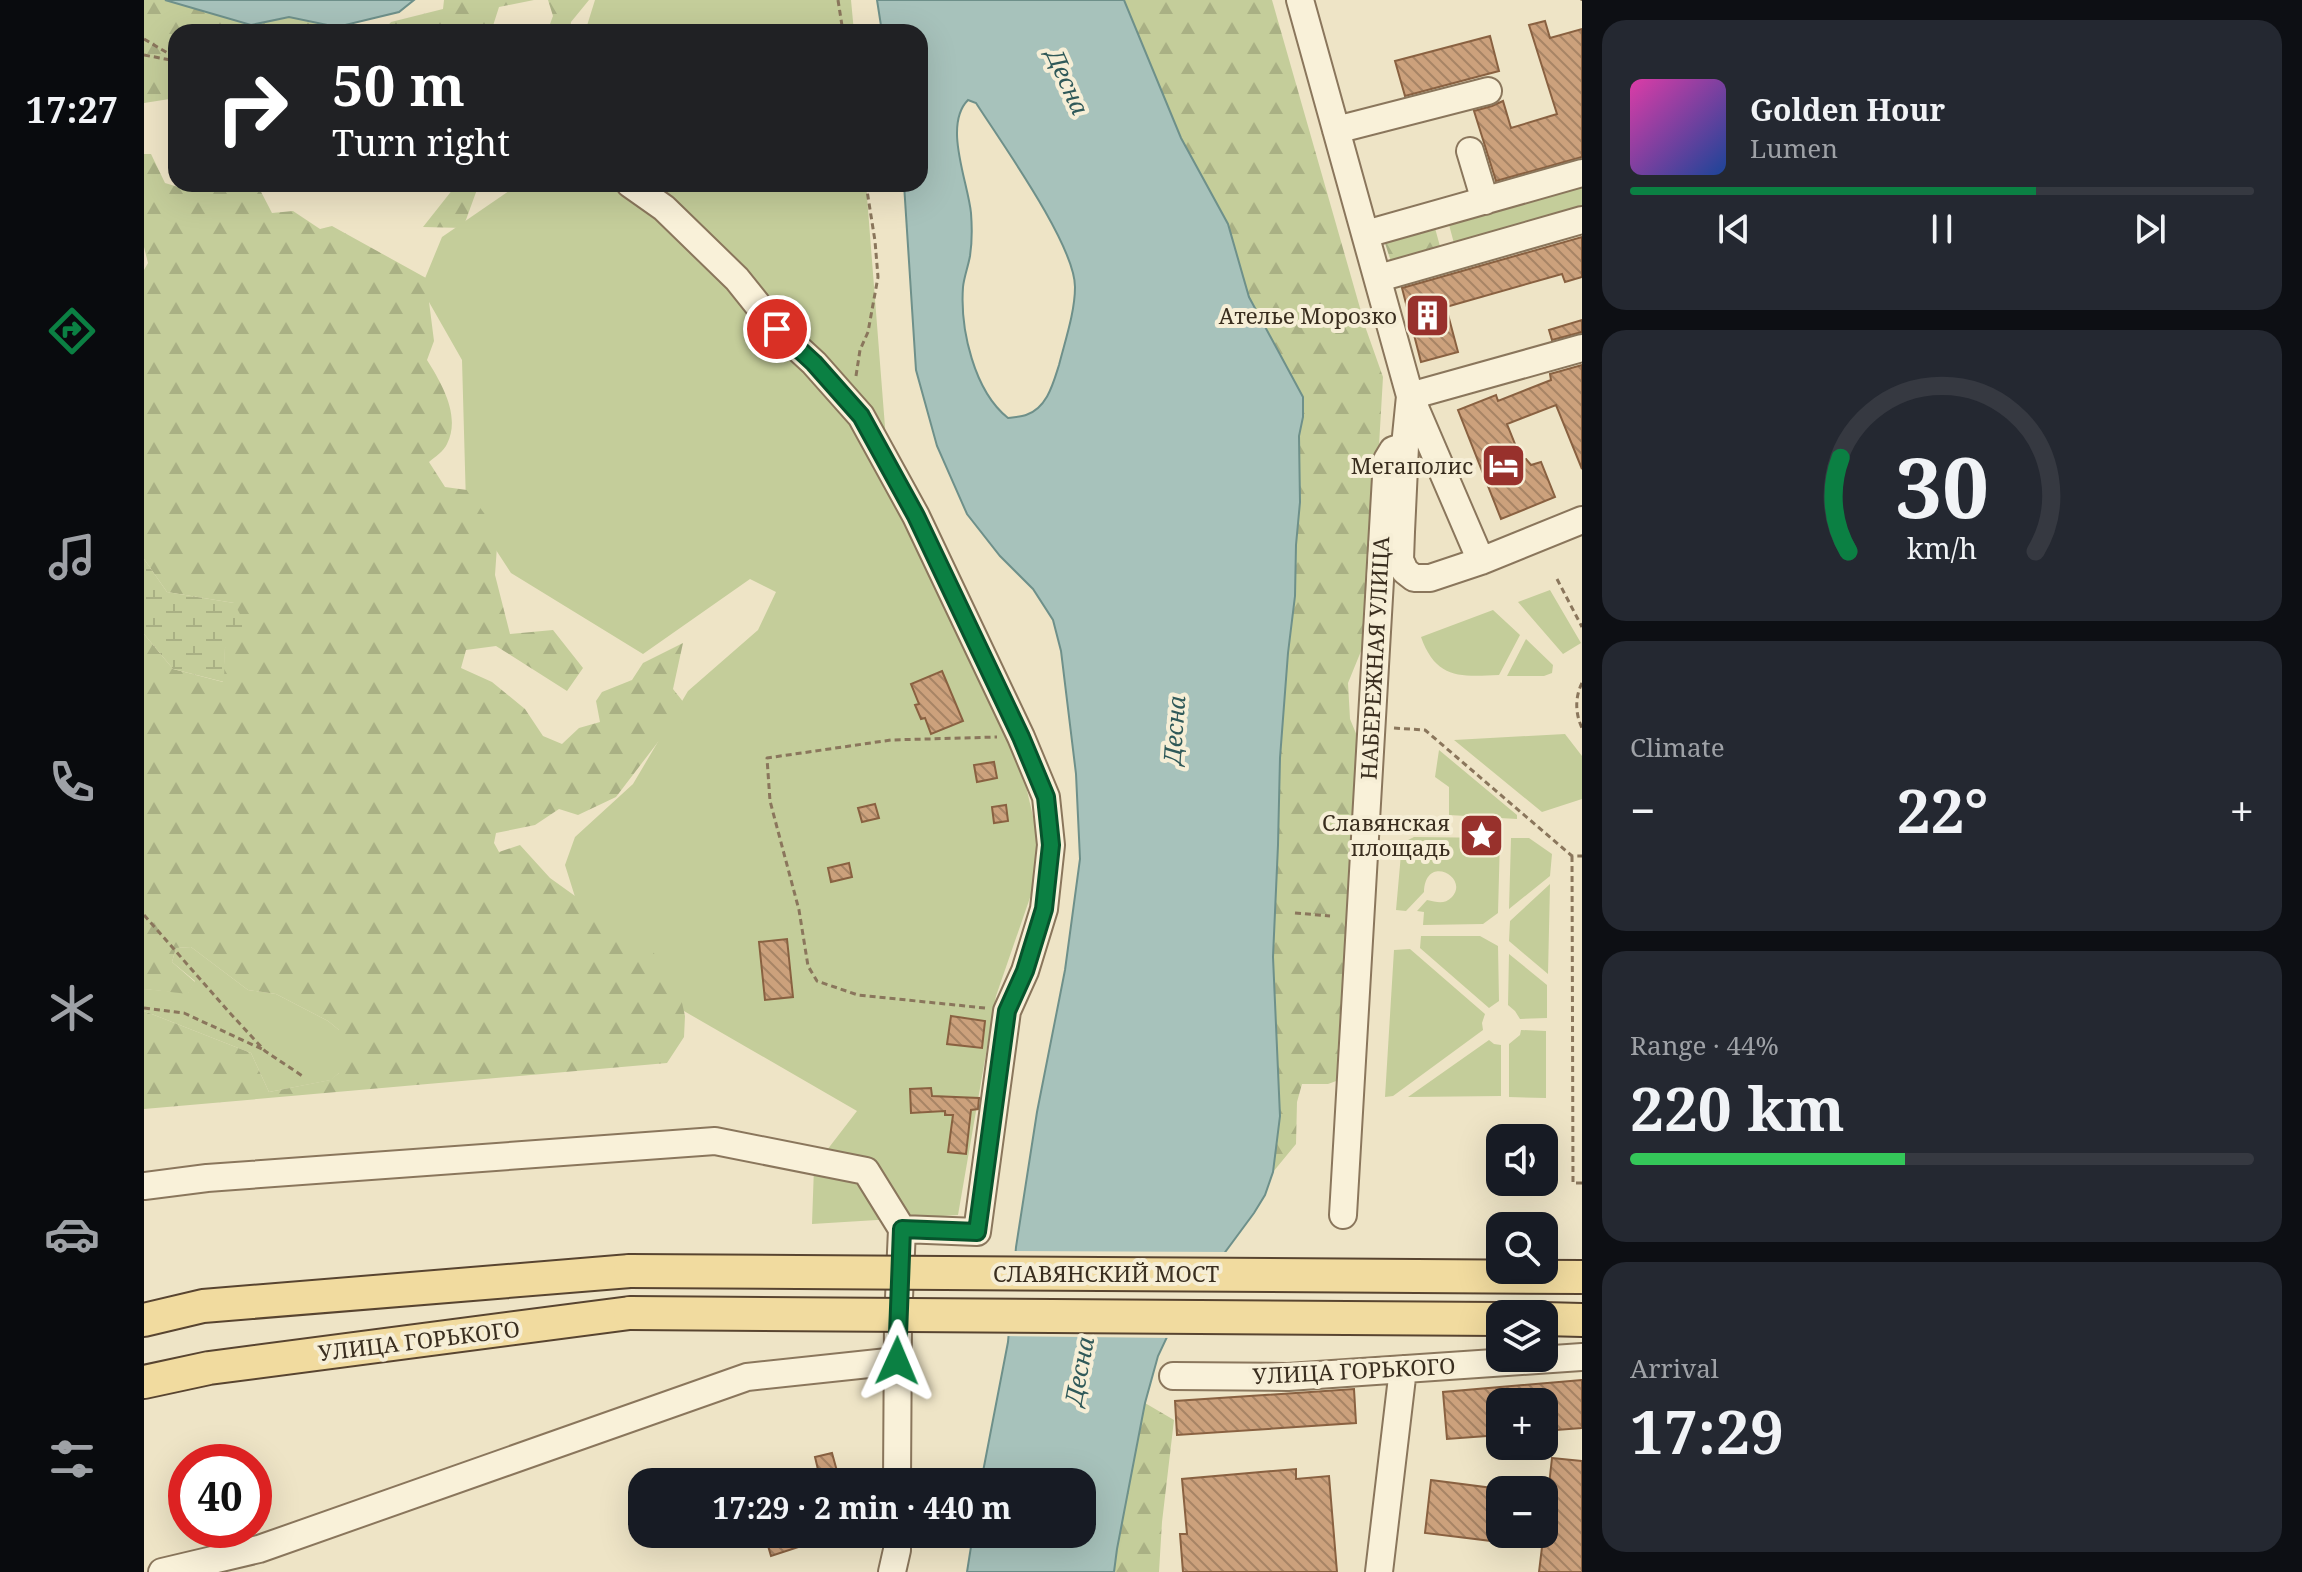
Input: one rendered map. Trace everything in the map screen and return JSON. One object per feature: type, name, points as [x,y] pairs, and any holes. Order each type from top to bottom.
[{"type":"main road","name":"СЛАВЯНСКИЙ МОСТ","points":[[144,1320],[203,1306],[630,1271],[1582,1277]]},
{"type":"main road","name":"СЛАВЯНСКИЙ МОСТ","points":[[630,1313],[1486,1319]]},
{"type":"main road","name":"УЛИЦА ГОРЬКОГО","points":[[144,1382],[209,1368],[630,1313]]},
{"type":"main road","points":[[1558,1319],[1582,1320]]},
{"type":"street","name":"НАБЕРЕЖНАЯ УЛИЦА","points":[[1300,0],[1410,396],[1400,560],[1405,571],[1414,578],[1430,578],[1481,561]]},
{"type":"street","points":[[1336,130],[1488,91]]},
{"type":"street","points":[[1470,151],[1485,201]]},
{"type":"street","points":[[1366,234],[1582,173]]},
{"type":"street","points":[[641,192],[664,208],[737,279],[777,329],[814,363],[861,416],[916,516],[1021,737],[1046,797],[1051,845],[1044,909],[1025,971],[1007,1011],[977,1232],[902,1229]]},
{"type":"street","points":[[1440,214],[1453,256]]},
{"type":"street","points":[[1379,278],[1582,220]]},
{"type":"street","points":[[1582,348],[1410,396],[1481,561],[1582,520]]},
{"type":"street","name":"НАБЕРЕЖНАЯ УЛИЦА","points":[[1343,1215],[1387,460],[1393,450],[1405,446]]},
{"type":"street","points":[[144,1186],[207,1178],[715,1141],[866,1171],[902,1229],[897,1468]]},
{"type":"street","name":"УЛИЦА ГОРЬКОГО","points":[[1173,1376],[1288,1377],[1582,1357]]},
{"type":"street","points":[[162,1572],[259,1549],[747,1377],[897,1361]]},
{"type":"street","points":[[1379,1572],[1403,1369]]},
{"type":"street","points":[[892,1572],[897,1548]]},
{"type":"path","points":[[838,0],[842,24]]},
{"type":"path","points":[[144,39],[168,54]]},
{"type":"path","points":[[144,55],[168,58]]},
{"type":"path","points":[[861,416],[856,371],[868,332],[878,277],[867,192]]},
{"type":"path","points":[[1557,579],[1582,627]]},
{"type":"path","points":[[1582,683],[1576,705],[1582,728]]},
{"type":"path","points":[[1370,727],[1425,730],[1572,856],[1582,856]]},
{"type":"path","points":[[1007,1011],[858,995],[817,981],[808,966],[799,910],[770,801],[767,758],[891,740],[1021,737]]},
{"type":"path","points":[[1572,856],[1573,1183],[1582,1183]]},
{"type":"path","points":[[1295,913],[1330,916]]},
{"type":"path","points":[[144,915],[265,1051]]},
{"type":"path","points":[[144,1008],[184,1013],[265,1051],[304,1077]]},
{"type":"green space","points":[[144,0],[165,0],[247,24],[168,24],[168,99],[144,103]]},
{"type":"green space","points":[[444,0],[534,0],[499,7],[494,24],[389,24],[443,9]]},
{"type":"green space","points":[[548,0],[589,0],[571,24],[550,24],[553,16]]},
{"type":"green space","points":[[595,0],[851,0],[853,24],[588,24]]},
{"type":"green space","points":[[1124,0],[1272,0],[1366,329],[1383,377],[1368,634],[1348,683],[1350,719],[1362,748],[1339,1080],[1328,1084],[1302,1084],[1297,1102],[1296,1144],[1273,1172],[1280,1116],[1273,957],[1280,758],[1295,596],[1300,502],[1299,436],[1303,397],[1249,297],[1228,224],[1181,138]]},
{"type":"green space","points":[[289,17],[323,24],[255,24]]},
{"type":"green space","points":[[144,154],[151,154],[168,184],[168,192],[261,192],[272,213],[293,211],[320,229],[332,226],[426,278],[434,341],[427,360],[444,390],[452,422],[446,447],[429,462],[445,487],[467,490],[498,532],[495,575],[510,634],[553,630],[583,668],[567,691],[496,646],[466,650],[461,668],[492,682],[525,709],[543,736],[562,744],[579,728],[600,722],[596,701],[602,692],[632,680],[643,663],[683,643],[673,689],[692,713],[658,742],[616,797],[578,815],[559,809],[535,825],[496,833],[494,843],[499,852],[520,845],[550,878],[653,952],[678,985],[685,1016],[684,1037],[667,1063],[144,1109],[144,1011],[251,1053],[269,1092],[330,1080],[339,1073],[339,1030],[276,994],[248,990],[191,947],[176,948],[172,962],[195,982],[188,994],[144,989],[144,634],[173,669],[223,682],[225,648],[234,603],[167,592],[144,559],[144,270],[148,263],[144,247]]},
{"type":"green space","points":[[1582,186],[1582,214],[1455,247],[1448,221]]},
{"type":"green space","points":[[451,192],[476,192],[463,228],[423,227]]},
{"type":"green space","points":[[507,192],[867,192],[889,478],[1012,725],[1043,860],[996,996],[958,1215],[812,1224],[814,1167],[857,1111],[677,1007],[576,900],[565,865],[575,837],[633,784],[688,691],[758,630],[776,592],[750,579],[643,654],[511,573],[466,504],[462,360],[421,288],[442,237]]},
{"type":"green space","points":[[1435,228],[1441,250],[1394,271],[1383,237],[1410,230],[1415,234]]},
{"type":"green space","points":[[144,559],[167,592],[234,603],[248,629],[225,648],[224,682],[173,669],[144,634]]},
{"type":"green space","points":[[1550,590],[1581,643],[1563,654],[1518,602]]},
{"type":"green space","points":[[1493,610],[1520,635],[1499,675],[1461,675],[1442,668],[1434,661],[1421,637]]},
{"type":"green space","points":[[1526,639],[1553,665],[1552,673],[1544,676],[1507,676]]},
{"type":"green space","points":[[1565,734],[1582,756],[1582,799],[1542,812],[1454,740]]},
{"type":"green space","points":[[1439,750],[1517,815],[1517,819],[1449,815],[1449,787],[1435,777]]},
{"type":"green space","points":[[1414,837],[1500,838],[1498,913],[1483,924],[1423,925],[1424,912],[1417,911],[1427,900],[1446,901],[1456,889],[1451,876],[1438,871],[1426,880],[1424,892],[1406,911],[1396,910],[1402,843]]},
{"type":"green space","points":[[1511,838],[1529,838],[1552,854],[1550,876],[1509,909]]},
{"type":"green space","points":[[1550,884],[1548,974],[1509,941],[1510,921]]},
{"type":"green space","points":[[1421,936],[1480,936],[1498,946],[1499,1001],[1489,1008],[1420,948]]},
{"type":"green space","points":[[191,947],[248,990],[276,994],[339,1030],[339,1073],[331,1080],[269,1092],[251,1053],[144,1011],[144,989],[188,993],[195,981],[172,962],[176,948]]},
{"type":"green space","points":[[1410,949],[1485,1014],[1483,1030],[1393,1096],[1385,1097],[1394,950]]},
{"type":"green space","points":[[1509,954],[1547,985],[1547,1018],[1520,1019],[1508,1005]]},
{"type":"green space","points":[[1521,1030],[1546,1031],[1546,1098],[1509,1097],[1509,1044],[1520,1035]]},
{"type":"green space","points":[[1489,1040],[1501,1045],[1501,1096],[1408,1097]]},
{"type":"green space","points":[[1145,1403],[1174,1420],[1159,1572],[1114,1572],[1117,1549]]},
{"type":"water","points":[[165,0],[414,0],[399,12],[349,24],[323,24],[289,17],[248,24]]},
{"type":"water","name":"Десна","points":[[877,0],[1124,0],[1181,138],[1228,224],[1249,297],[1303,397],[1303,417],[1299,436],[1300,502],[1295,596],[1280,758],[1273,957],[1280,1116],[1273,1172],[1265,1195],[1254,1213],[1175,1320],[1158,1356],[1145,1403],[1114,1572],[967,1572],[971,1548],[1096,1548],[1096,1468],[984,1468],[1008,1342],[1016,1247],[1037,1112],[1065,970],[1080,859],[1076,774],[1061,651],[1053,620],[1033,589],[1000,556],[967,514],[937,446],[916,370],[905,192],[928,192],[928,24],[881,24]],"holes":[[[968,100],[976,103],[1050,221],[1072,269],[1075,287],[1069,326],[1048,394],[1033,412],[1008,418],[996,406],[978,376],[964,321],[963,287],[970,256],[972,223],[957,139],[961,111]]]},
{"type":"pier","points":[[1012,1251],[1230,1252],[1178,1322],[1171,1338],[1004,1336]]},
{"type":"building","points":[[1545,21],[1550,38],[1582,29],[1582,157],[1496,181],[1474,111],[1503,101],[1511,128],[1557,114],[1529,25]]},
{"type":"building","points":[[1490,36],[1499,71],[1405,96],[1395,61]]},
{"type":"building","points":[[1582,237],[1582,277],[1565,282],[1562,274],[1446,307],[1458,352],[1421,362],[1402,288]]},
{"type":"building","points":[[1582,320],[1582,332],[1552,340],[1549,330]]},
{"type":"building","name":"Мегаполис","points":[[1582,365],[1582,469],[1556,405],[1507,424],[1521,459],[1526,459],[1531,465],[1541,462],[1555,497],[1501,519],[1458,410],[1496,395],[1498,401],[1551,380],[1550,374]]},
{"type":"building","points":[[942,671],[963,721],[931,734],[925,718],[921,719],[915,705],[919,704],[911,684]]},
{"type":"building","points":[[994,762],[997,778],[977,782],[974,765]]},
{"type":"building","points":[[875,804],[879,818],[862,822],[858,808]]},
{"type":"building","points":[[1006,805],[1008,821],[994,823],[992,807]]},
{"type":"building","points":[[849,863],[852,877],[831,882],[828,868]]},
{"type":"building","points":[[787,939],[793,997],[765,1000],[759,942]]},
{"type":"building","points":[[951,1016],[985,1021],[982,1048],[947,1044]]},
{"type":"building","points":[[931,1088],[932,1096],[979,1098],[978,1109],[971,1110],[966,1154],[948,1152],[953,1115],[945,1115],[945,1111],[911,1113],[910,1089]]},
{"type":"building","points":[[1582,1380],[1582,1428],[1558,1430],[1558,1388],[1489,1388]]},
{"type":"building","points":[[1486,1388],[1486,1436],[1447,1439],[1443,1392]]},
{"type":"building","points":[[1354,1389],[1356,1423],[1177,1435],[1175,1401]]},
{"type":"building","points":[[832,1453],[836,1468],[818,1468],[815,1457]]},
{"type":"building","points":[[1552,1460],[1582,1461],[1582,1572],[1539,1572],[1542,1548],[1558,1548],[1558,1476],[1550,1476]]},
{"type":"building","points":[[1296,1469],[1296,1479],[1329,1476],[1337,1572],[1183,1572],[1180,1534],[1187,1534],[1182,1479]]},
{"type":"building","points":[[1431,1480],[1486,1487],[1486,1540],[1425,1533]]},
{"type":"building","points":[[769,1548],[795,1548],[771,1556]]},
{"type":"place","name":"Ателье Морозко","points":[[1428,316]]},
{"type":"place","name":"Мегаполис","points":[[1504,466]]},
{"type":"place","name":"Славянская площадь","points":[[1481,836]]},
{"type":"route","points":[[777,329],[814,363],[861,416],[916,516],[1021,737],[1046,797],[1051,845],[1044,909],[1025,971],[1007,1011],[977,1232],[902,1229],[897,1361]]}]
